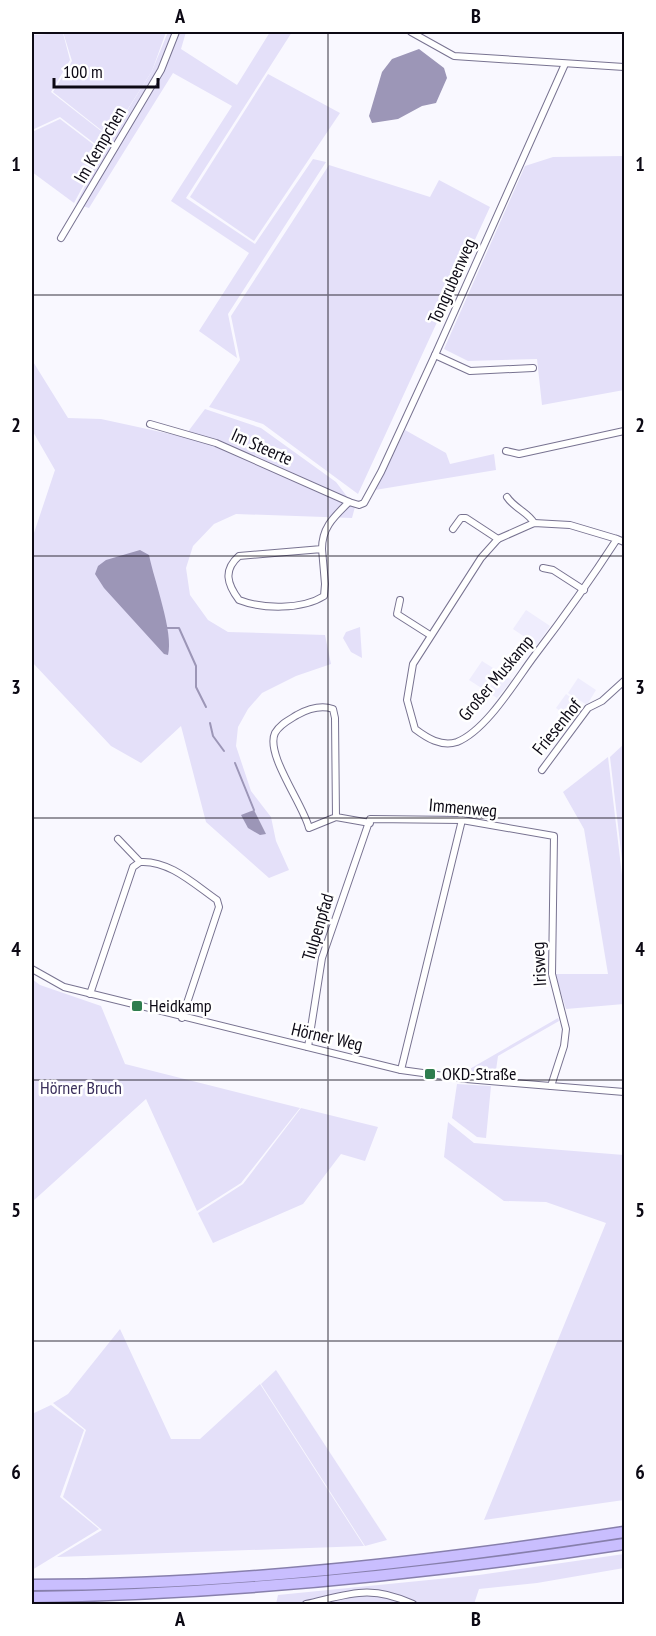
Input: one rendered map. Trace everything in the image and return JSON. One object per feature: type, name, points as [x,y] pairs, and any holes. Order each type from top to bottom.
[{"type":"highway","points":[[32,1585],[291,1573],[512,1549],[624,1532]]},
{"type":"highway","points":[[32,1597],[160,1593],[336,1580],[504,1562],[624,1544]]},
{"type":"street","name":"Im Kempchen","points":[[61,238],[161,70],[176,32]]},
{"type":"street","points":[[411,32],[454,56],[624,67]]},
{"type":"street","name":"Tongrubenweg","points":[[359,505],[368,499],[565,64]]},
{"type":"street","points":[[435,355],[470,371],[533,368]]},
{"type":"street","name":"Im Steerte","points":[[150,424],[216,443],[359,505]]},
{"type":"street","points":[[506,452],[519,454],[624,431]]},
{"type":"street","points":[[507,497],[514,508],[531,518],[534,523]]},
{"type":"street","points":[[322,549],[239,556],[229,567],[228,580],[239,600],[251,604],[312,604],[324,596],[322,535],[329,521],[349,502]]},
{"type":"street","points":[[453,529],[461,518],[466,518],[498,539]]},
{"type":"street","name":"Großer Muskamp","points":[[534,523],[570,525],[621,541],[484,720],[466,738],[454,743],[434,741],[415,729],[408,713],[407,689],[411,673],[430,635],[481,558],[498,539],[534,523]]},
{"type":"street","points":[[543,568],[553,570],[584,590]]},
{"type":"street","points":[[400,600],[397,614],[430,635]]},
{"type":"street","name":"Friesenhof","points":[[542,770],[588,708],[602,701],[624,681]]},
{"type":"street","points":[[323,706],[333,709],[335,718],[336,817],[309,828],[306,814],[281,770],[273,745],[274,734],[282,724],[301,713],[323,706]]},
{"type":"street","name":"Immenweg","points":[[336,817],[370,821],[462,820],[554,836]]},
{"type":"street","points":[[401,1070],[462,820]]},
{"type":"street","name":"Tulpenpfad","points":[[308,1047],[322,958],[370,821]]},
{"type":"street","name":"Irisweg","points":[[551,1086],[564,1046],[566,1029],[552,974],[554,836]]},
{"type":"street","points":[[118,839],[140,862]]},
{"type":"street","points":[[90,994],[133,867],[140,862],[149,862],[173,870],[217,900],[219,907],[182,1018]]},
{"type":"street","name":"Hörner Weg","points":[[32,969],[64,987],[182,1018],[401,1070],[466,1079],[624,1092]]},
{"type":"street","points":[[306,1605],[365,1592],[395,1595],[413,1605]]},
{"type":"shaded area","points":[[419,49],[444,68],[447,78],[436,103],[422,106],[398,119],[372,123],[369,116],[382,72],[392,59]]},
{"type":"shaded area","points":[[140,550],[149,555],[166,620],[168,655],[164,654],[104,588],[95,574],[98,566],[106,560]]},
{"type":"shaded area","points":[[526,610],[550,626],[537,645],[513,629]]},
{"type":"shaded area","points":[[482,661],[512,680],[497,698],[469,680]]},
{"type":"shaded area","points":[[578,678],[596,690],[587,705],[568,693]]},
{"type":"shaded area","points":[[566,694],[585,707],[576,722],[556,708]]},
{"type":"shaded area","points":[[254,810],[266,834],[260,835],[248,828],[241,815]]},
{"type":"green space","points":[[32,32],[63,32],[32,34]]},
{"type":"green space","points":[[63,32],[166,32],[152,71],[110,137],[53,92],[72,61]]},
{"type":"green space","points":[[168,32],[186,32],[181,49],[237,85],[270,32],[292,32],[186,198],[255,244],[313,159],[326,162],[228,314],[237,358],[199,331],[249,253],[171,201],[232,106],[173,73],[89,208],[76,204],[103,150],[60,117],[32,130],[32,35],[63,33],[70,60],[51,92],[110,138],[152,71]]},
{"type":"green space","points":[[268,74],[340,113],[254,241],[190,197]]},
{"type":"green space","points":[[60,119],[102,151],[74,203],[32,172],[32,132]]},
{"type":"green space","points":[[624,156],[624,390],[542,405],[537,359],[468,361],[444,349],[525,166],[553,157]]},
{"type":"green space","points":[[329,165],[430,197],[439,180],[490,207],[358,494],[263,424],[209,407],[240,360],[231,316]]},
{"type":"green space","points":[[32,360],[68,418],[101,419],[184,437],[205,409],[261,428],[336,482],[355,507],[352,518],[236,514],[214,524],[193,546],[186,568],[190,595],[208,620],[228,632],[325,635],[331,664],[296,676],[262,693],[248,709],[238,727],[236,746],[251,791],[271,817],[276,841],[289,870],[269,878],[206,822],[181,726],[141,763],[111,746],[32,662],[32,539],[55,470],[32,430]]},
{"type":"green space","points":[[405,430],[446,453],[450,464],[494,454],[496,470],[375,490]]},
{"type":"green space","points":[[360,627],[362,658],[351,652],[343,638],[346,632]]},
{"type":"green space","points":[[624,744],[624,877],[610,757]]},
{"type":"green space","points":[[608,757],[624,892],[624,1004],[566,1009],[555,974],[608,974],[584,829],[563,792]]},
{"type":"green space","name":"Hörner Bruch","points":[[32,979],[40,985],[101,1006],[125,1064],[300,1108],[241,1183],[197,1211],[146,1099],[32,1202]]},
{"type":"green space","points":[[558,1018],[559,1021],[498,1056],[495,1077],[461,1074]]},
{"type":"green space","points":[[457,1084],[491,1086],[486,1138],[477,1137],[452,1118]]},
{"type":"green space","points":[[301,1108],[378,1127],[365,1161],[341,1154],[303,1204],[213,1243],[198,1213],[243,1184]]},
{"type":"green space","points":[[448,1122],[474,1143],[624,1155],[624,1500],[484,1520],[606,1223],[546,1202],[504,1201],[444,1157]]},
{"type":"green space","points":[[120,1329],[171,1439],[200,1439],[260,1384],[364,1546],[57,1557],[102,1530],[63,1497],[86,1430],[53,1403],[68,1394]]},
{"type":"green space","points":[[276,1370],[387,1540],[365,1546],[261,1384]]},
{"type":"green space","points":[[51,1405],[84,1430],[60,1497],[99,1529],[32,1570],[32,1414]]},
{"type":"green space","points":[[624,1554],[624,1568],[537,1583],[479,1589],[474,1604],[276,1604],[278,1595],[479,1575]]},
{"type":"waterway","points":[[167,628],[179,628],[196,666],[196,687],[206,707]]},
{"type":"waterway","points":[[210,723],[213,736],[224,751]]},
{"type":"waterway","points":[[235,763],[254,810]]},
{"type":"place","name":"Heidkamp","points":[[137,1006]]},
{"type":"place","name":"OKD-Straße","points":[[430,1074]]}]
